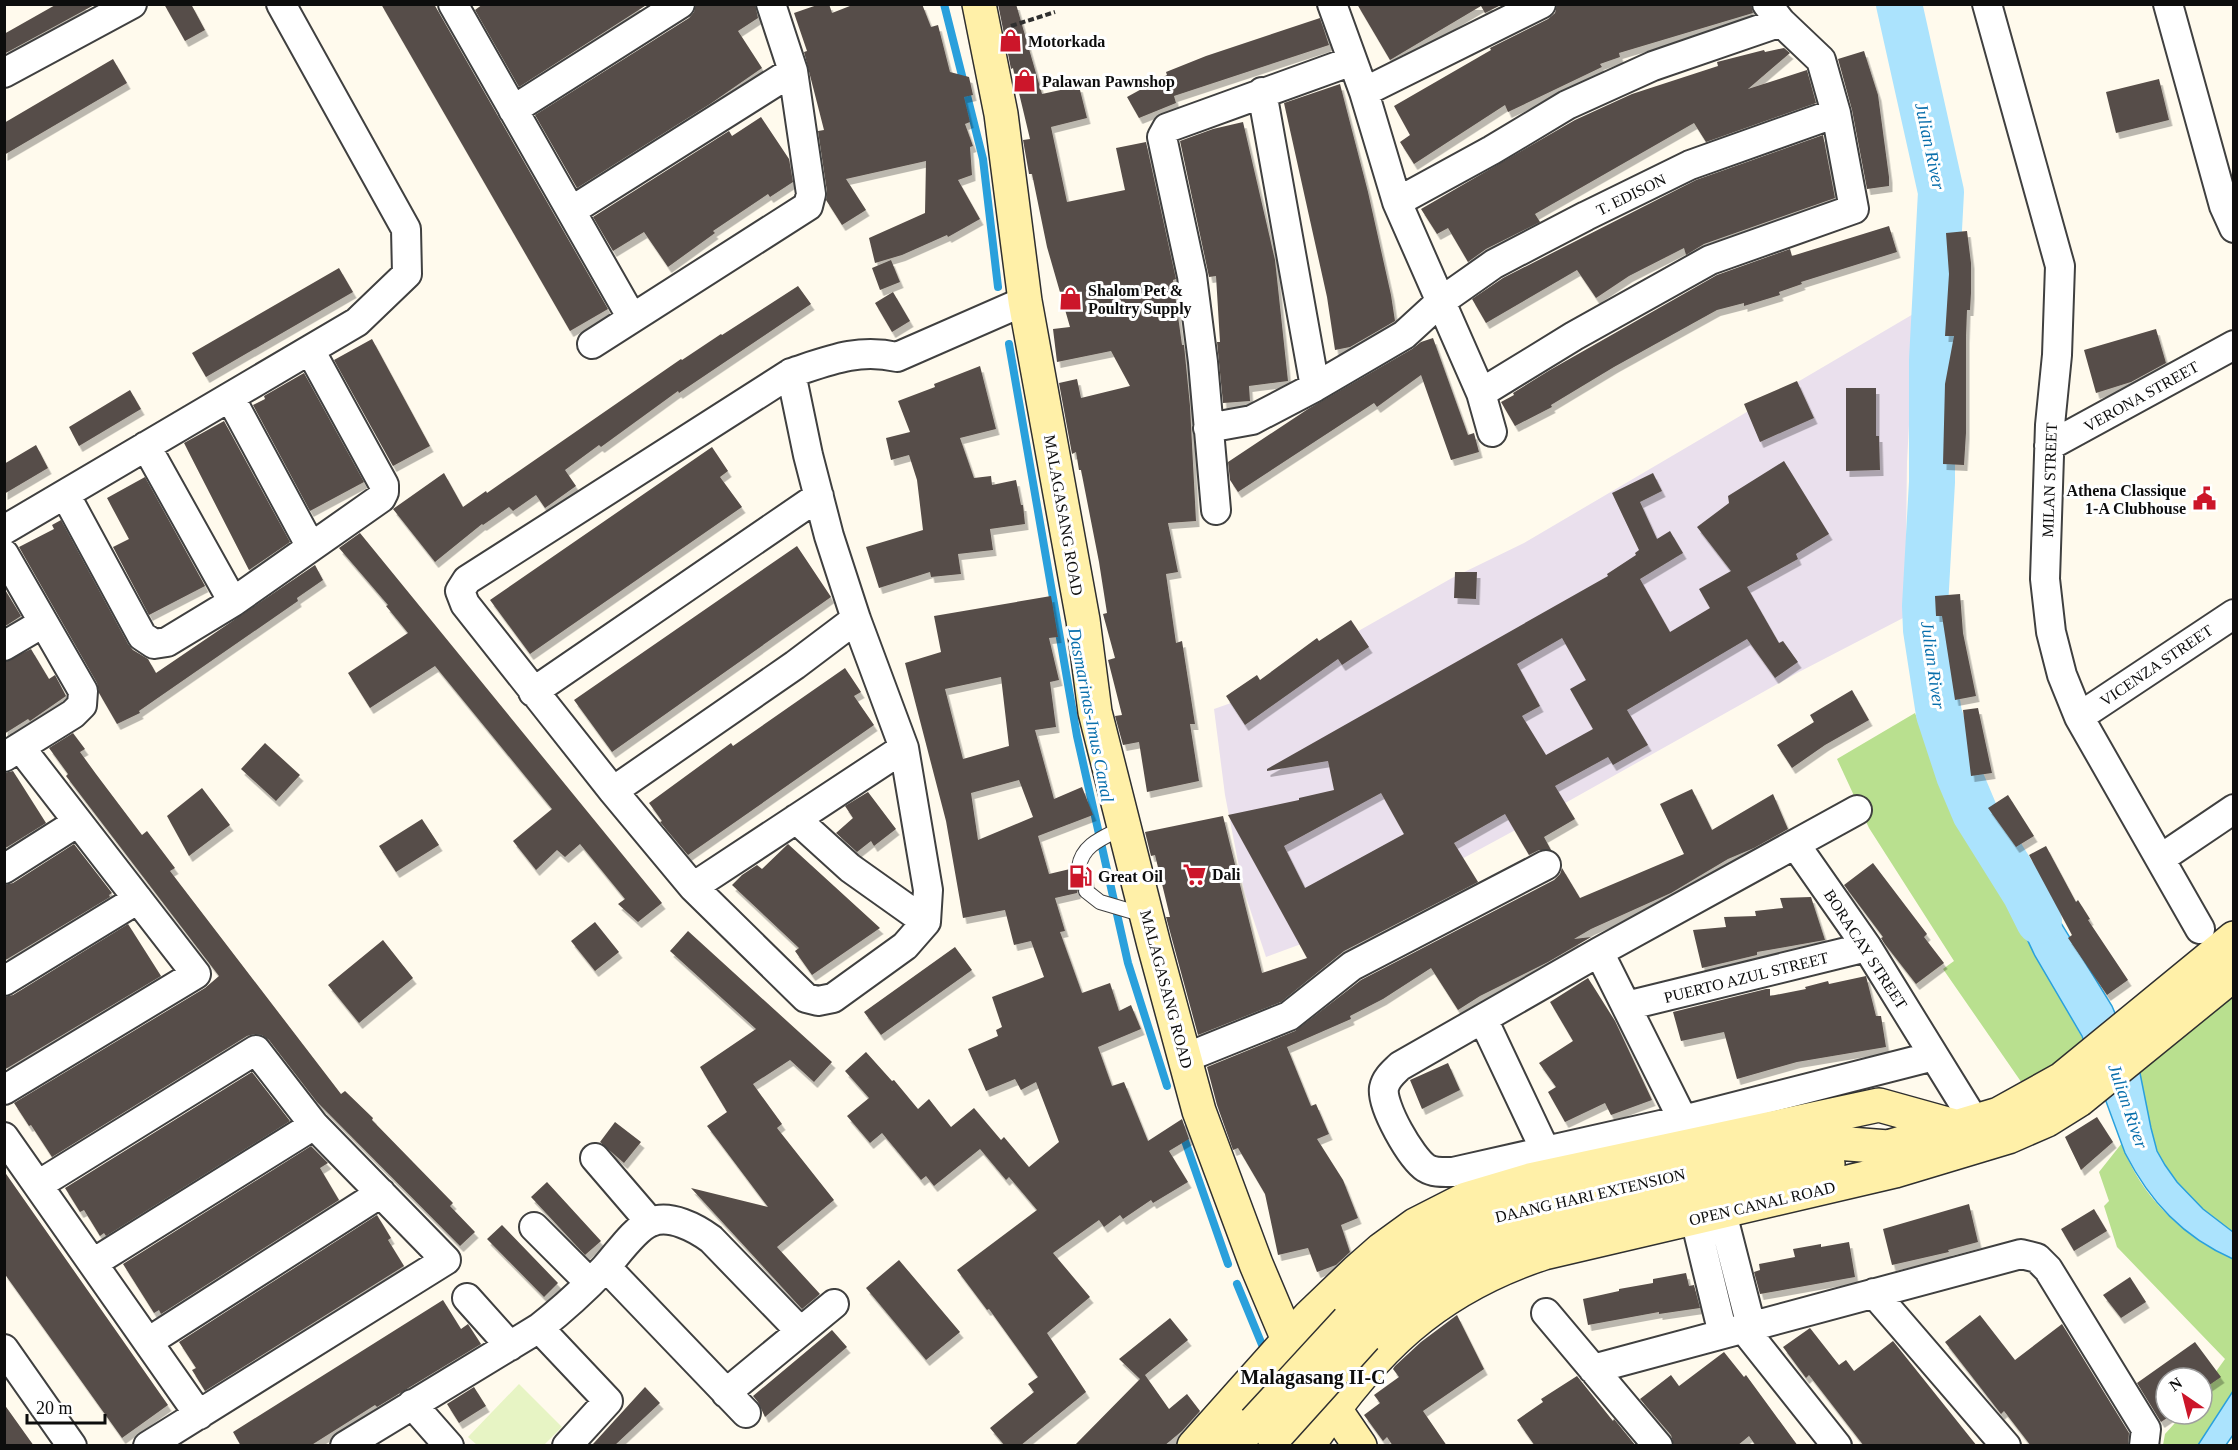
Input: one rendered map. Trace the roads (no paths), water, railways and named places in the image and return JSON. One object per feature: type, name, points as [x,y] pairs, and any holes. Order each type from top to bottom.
[{"type":"main road","name":"MALAGASANG ROAD","points":[[982,19],[1001,114],[1025,301],[1083,620],[1095,712],[1146,915],[1199,1111],[1256,1264],[1289,1342],[1360,1446]]},
{"type":"main road","name":"OPEN CANAL ROAD","points":[[1308,1446],[1333,1408],[1405,1330],[1436,1305],[1498,1269],[1544,1253],[1907,1168],[2008,1137],[2047,1120],[2071,1089],[2141,1032],[2234,938]]},
{"type":"main road","name":"OPEN CANAL ROAD","points":[[2141,1032],[2234,974]]},
{"type":"main road","name":"DAANG HARI EXTENSION","points":[[1233,1446],[1265,1435],[1357,1329],[1397,1270],[1428,1248],[1476,1222],[1597,1190],[1823,1142],[1888,1147],[1999,1114],[2071,1089]]},
{"type":"main road","points":[[1194,1446],[1309,1317],[1382,1249],[1415,1225],[1466,1199],[1530,1180],[1879,1105],[1966,1124]]},
{"type":"main road","name":"DAANG HARI EXTENSION","points":[[1357,1329],[1389,1310],[1412,1290],[1441,1270],[1487,1246],[1512,1237],[1567,1222],[1828,1164],[1907,1168]]},
{"type":"street","points":[[4,73],[132,4]]},
{"type":"street","points":[[4,530],[357,322],[407,274],[406,229],[281,4]]},
{"type":"street","points":[[513,110],[680,4]]},
{"type":"street","points":[[592,344],[807,206],[811,194],[793,71],[771,4]]},
{"type":"street","points":[[1332,4],[1364,92],[1397,202],[1481,393],[1492,432]]},
{"type":"street","points":[[1364,92],[1541,4]]},
{"type":"street","name":"MILAN STREET","points":[[1987,4],[2060,266],[2057,355],[2049,446],[2045,579],[2051,632],[2062,675],[2079,717],[2200,929]]},
{"type":"street","points":[[2168,4],[2224,206],[2234,228]]},
{"type":"street","points":[[454,5],[632,318]]},
{"type":"street","points":[[1397,202],[1492,150],[1567,105],[1774,13],[1821,60],[1836,113],[1854,209],[1710,260],[1574,336],[1481,393]]},
{"type":"street","points":[[1216,510],[1203,362],[1191,276],[1162,138],[1167,128],[1352,61]]},
{"type":"street","points":[[571,210],[793,71]]},
{"type":"street","points":[[1262,92],[1314,387]]},
{"type":"street","name":"T. EDISON","points":[[1208,428],[1252,420],[1314,387],[1404,335],[1440,302],[1494,264],[1690,165],[1836,113]]},
{"type":"street","points":[[790,373],[829,536],[856,619],[904,748],[928,890],[926,922],[905,946],[833,998],[818,1001],[806,998],[693,887],[533,692],[465,604],[460,591],[467,580],[790,373],[845,356],[878,353],[897,357],[1025,301]]},
{"type":"street","name":"VERONA STREET","points":[[2049,446],[2234,345]]},
{"type":"street","points":[[65,494],[142,636],[154,644],[167,642],[232,602],[381,498],[384,492],[384,485],[310,350]]},
{"type":"street","points":[[230,397],[310,548]]},
{"type":"street","points":[[146,446],[232,602]]},
{"type":"street","points":[[533,692],[819,496]]},
{"type":"street","points":[[4,554],[83,691],[82,705],[73,714],[12,752],[78,822],[196,974],[4,1090]]},
{"type":"street","name":"VICENZA STREET","points":[[2079,717],[2234,614]]},
{"type":"street","points":[[613,791],[795,665],[856,619]]},
{"type":"street","points":[[4,646],[43,623]]},
{"type":"street","points":[[693,887],[904,748]]},
{"type":"street","points":[[2160,859],[2234,809]]},
{"type":"street","points":[[1857,810],[1599,952],[1400,1066],[1389,1076],[1384,1088],[1388,1111],[1419,1163],[1428,1170],[1453,1172],[1683,1120],[1934,1056]]},
{"type":"street","points":[[796,819],[850,868],[926,922]]},
{"type":"street","points":[[4,869],[78,822]]},
{"type":"street","name":"BORACAY STREET","points":[[1795,844],[1867,947],[1934,1056],[1966,1124]]},
{"type":"street","points":[[1185,1058],[1289,1016],[1352,966],[1546,865]]},
{"type":"street","points":[[4,981],[138,899]]},
{"type":"street","name":"PUERTO AZUL STREET","points":[[1626,1006],[1867,947]]},
{"type":"street","points":[[1599,952],[1683,1120]]},
{"type":"street","points":[[1483,1019],[1545,1150]]},
{"type":"street","points":[[38,1185],[255,1050],[314,1125],[446,1260],[148,1446]]},
{"type":"street","points":[[93,1263],[314,1125]]},
{"type":"street","points":[[4,1137],[199,1415]]},
{"type":"street","points":[[595,1158],[651,1222]]},
{"type":"street","points":[[148,1342],[381,1193]]},
{"type":"street","points":[[1709,1216],[1739,1330],[1837,1446]]},
{"type":"street","points":[[345,1446],[539,1328],[564,1308],[638,1231],[651,1222],[666,1219],[698,1229],[711,1239],[800,1331]]},
{"type":"street","points":[[534,1227],[598,1275],[746,1413]]},
{"type":"street","points":[[1593,1370],[2021,1254],[2037,1258],[2049,1269],[2146,1429],[2144,1446]]},
{"type":"street","points":[[1875,1293],[2006,1446]]},
{"type":"street","points":[[467,1298],[510,1346]]},
{"type":"street","points":[[726,1393],[834,1304]]},
{"type":"street","points":[[1546,1313],[1658,1446]]},
{"type":"street","points":[[539,1328],[608,1401],[567,1446]]},
{"type":"street","points":[[4,1349],[72,1446]]},
{"type":"street","points":[[412,1404],[449,1446]]},
{"type":"lane","points":[[1079,867],[1080,857],[1087,847],[1124,826]]},
{"type":"lane","points":[[1086,891],[1100,902],[1146,915]]},
{"type":"water","points":[[2021,858],[2112,1006],[2140,1073],[2157,1151],[2177,1182],[2203,1209],[2233,1232],[2233,1259],[2183,1229],[2145,1187],[2125,1153],[2082,1036],[2035,956],[1994,877]]},
{"type":"water","points":[[2233,1391],[2233,1435],[2226,1445],[2198,1445],[2210,1426],[2214,1426],[2214,1420]]},
{"type":"waterway","name":"Dasmarinas-Imus Canal","points":[[944,4],[983,159],[998,287]]},
{"type":"waterway","name":"Julian River","points":[[1899,4],[1941,192],[1932,360],[1932,482],[1925,606],[1926,630],[1939,714],[1959,775],[1975,813],[2025,893],[2039,921]]},
{"type":"waterway","name":"Dasmarinas-Imus Canal","points":[[1009,344],[1077,736],[1128,963],[1167,1086]]},
{"type":"waterway","name":"Dasmarinas-Imus Canal","points":[[1183,1135],[1228,1264]]},
{"type":"waterway","name":"Dasmarinas-Imus Canal","points":[[1237,1284],[1265,1352]]},
{"type":"place","name":"Motorkada","points":[[1010,41]]},
{"type":"place","name":"Palawan Pawnshop","points":[[1024,81]]},
{"type":"place","name":"Shalom Pet & Poultry Supply","points":[[1070,299]]},
{"type":"place","name":"Athena Classique 1-A Clubhouse","points":[[2204,499]]},
{"type":"place","name":"Dali","points":[[1194,874]]},
{"type":"place","name":"Great Oil","points":[[1080,876]]},
{"type":"district","name":"Malagasang II-C","points":[[1313,1377]]}]
